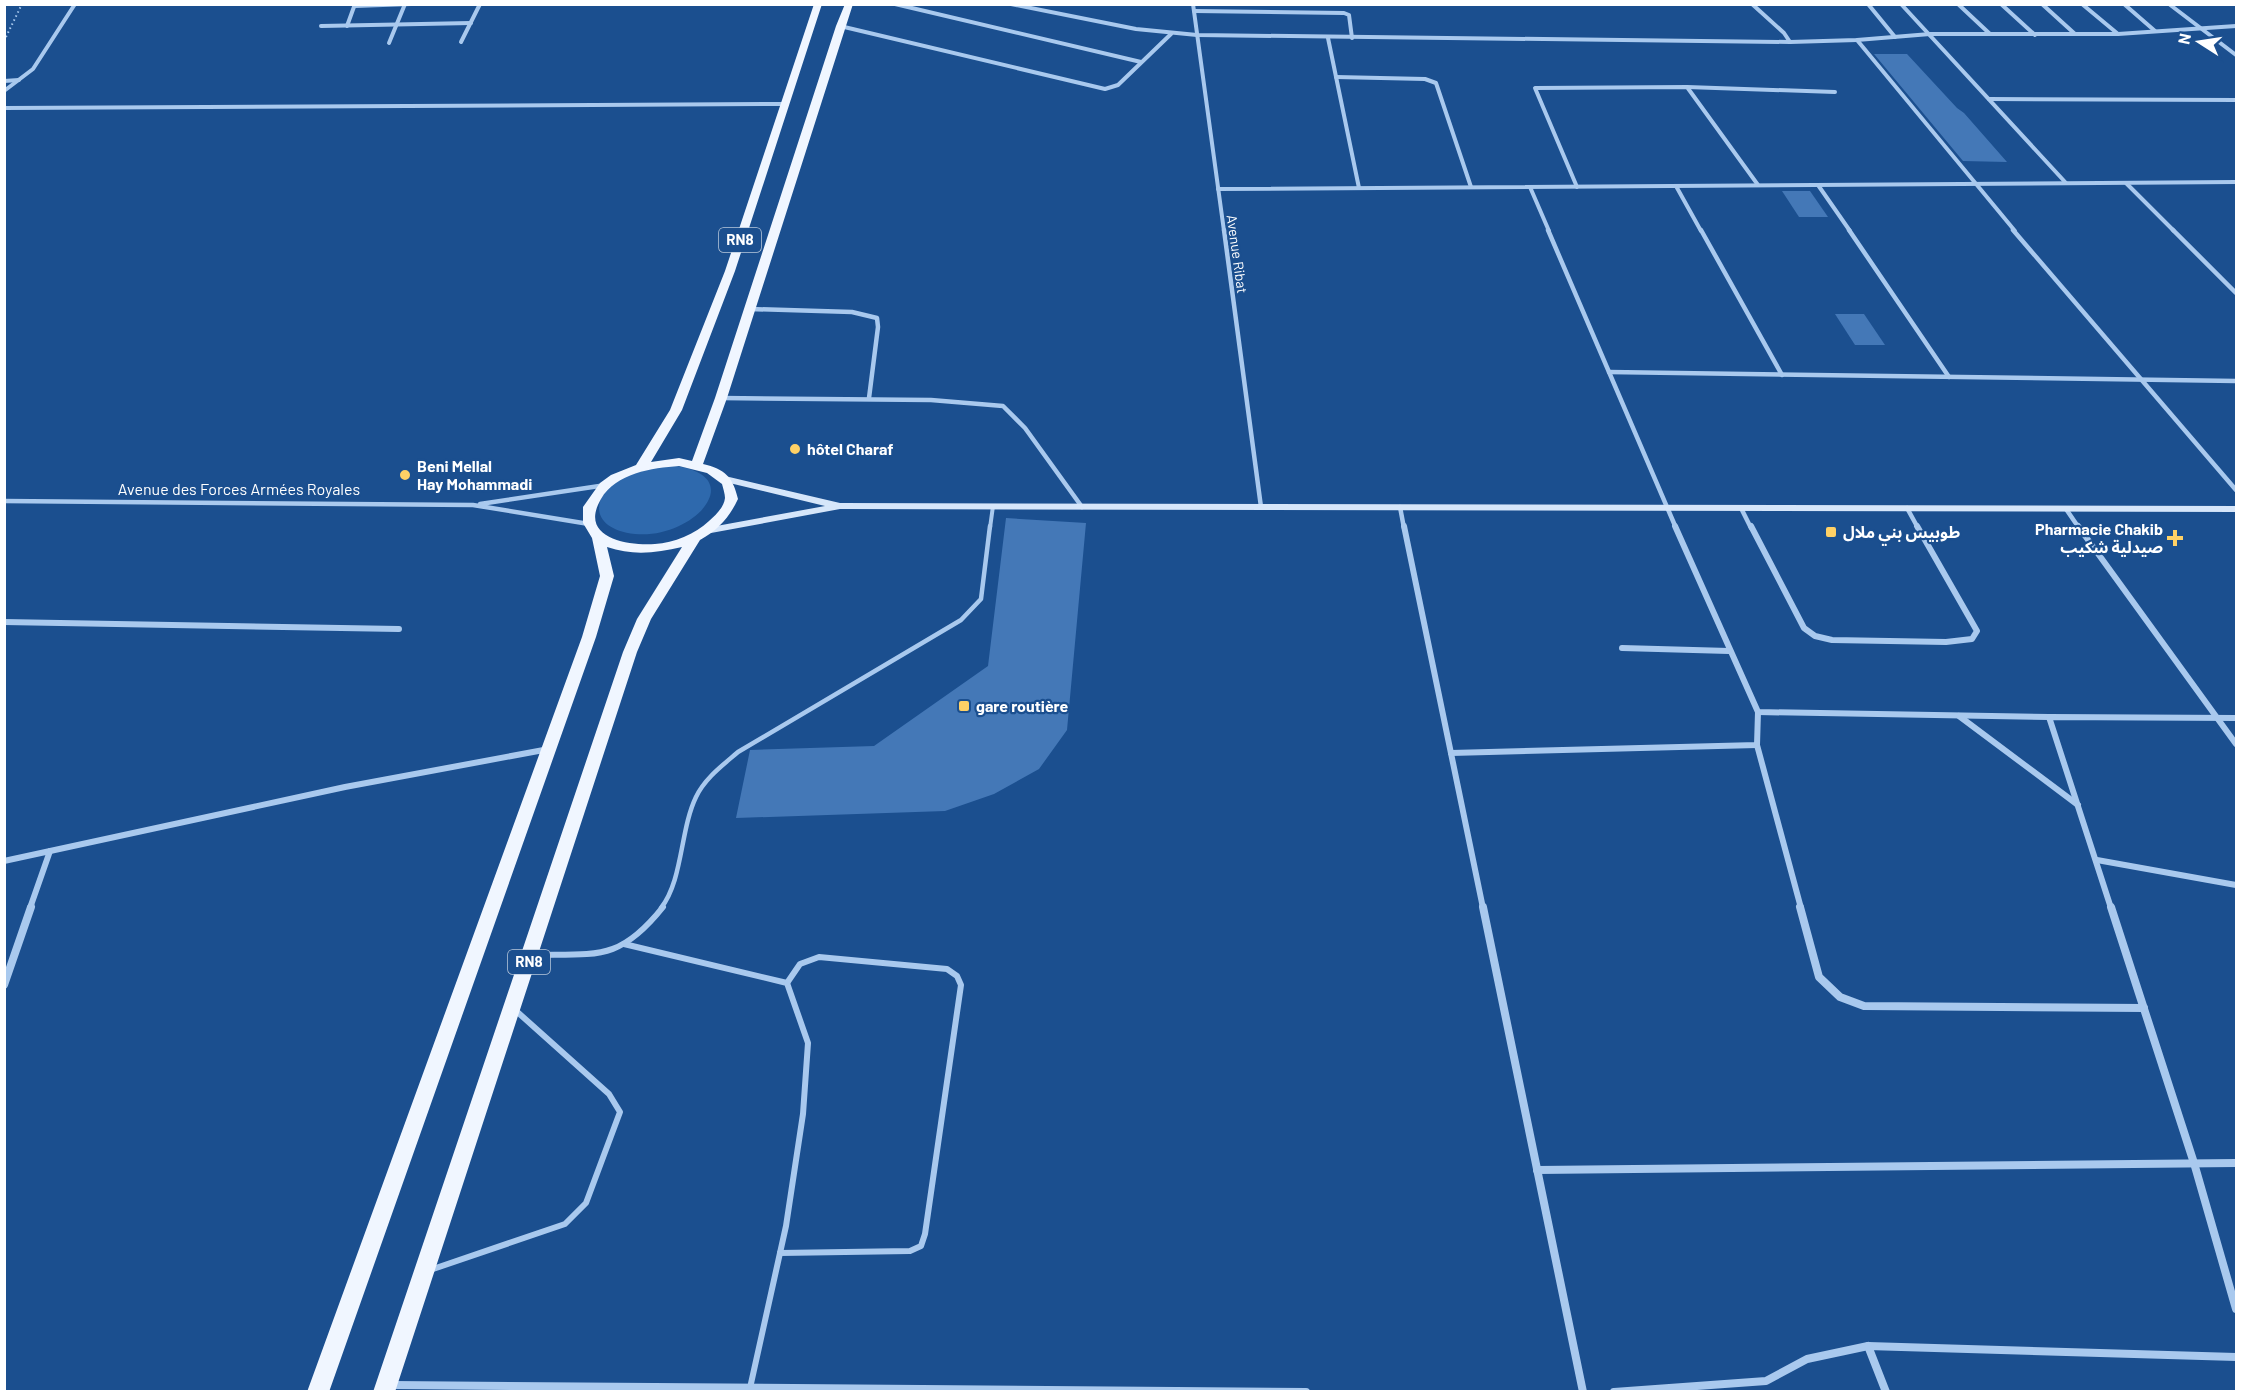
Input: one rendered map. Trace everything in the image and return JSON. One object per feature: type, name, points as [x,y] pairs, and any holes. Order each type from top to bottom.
[{"type":"main road","name":"RN8","points":[[641,467],[676,410],[730,271],[819,4]]},
{"type":"main road","name":"RN8","points":[[697,464],[722,398],[840,26],[849,4]]},
{"type":"main road","points":[[318,1392],[604,592],[607,576],[588,514],[591,504],[607,484],[622,474],[660,463],[697,464],[713,470],[725,479],[840,506]]},
{"type":"main road","name":"RN8","points":[[594,530],[616,546],[640,550],[667,548],[693,540],[711,530],[724,517],[731,503],[731,490],[725,479]]},
{"type":"main road","points":[[711,530],[840,506],[2236,509]]},
{"type":"main road","name":"RN8","points":[[385,1388],[531,955],[630,651],[644,619],[693,540]]},
{"type":"street","points":[[4,91],[33,69],[75,4]]},
{"type":"street","points":[[347,26],[355,5],[411,4]]},
{"type":"street","points":[[461,42],[480,4]]},
{"type":"street","points":[[895,4],[1141,62]]},
{"type":"street","points":[[1011,4],[1171,34],[1328,38],[1790,42],[1857,40],[1930,34],[2118,34],[2236,26]]},
{"type":"street","name":"Avenue Ribat","points":[[1193,4],[1261,507]]},
{"type":"street","points":[[1752,4],[1784,33],[1790,42]]},
{"type":"street","points":[[1868,4],[1895,37]]},
{"type":"street","points":[[1901,4],[2066,183]]},
{"type":"street","points":[[1962,4],[1958,4],[1990,34]]},
{"type":"street","points":[[2001,4],[2036,35]]},
{"type":"street","points":[[2042,4],[2075,34]]},
{"type":"street","points":[[2082,4],[2118,34]]},
{"type":"street","points":[[2124,4],[2155,31]]},
{"type":"street","points":[[2169,4],[2236,55]]},
{"type":"street","points":[[389,44],[405,5]]},
{"type":"street","points":[[1194,11],[1344,13],[1349,15],[1352,38]]},
{"type":"street","points":[[321,26],[471,23]]},
{"type":"street","points":[[840,26],[1105,89],[1118,85],[1171,34]]},
{"type":"street","points":[[1328,38],[1359,188]]},
{"type":"street","points":[[1857,40],[1974,184],[2236,490]]},
{"type":"street","points":[[1336,77],[1425,79],[1436,83],[1471,187]]},
{"type":"street","points":[[4,81],[21,80]]},
{"type":"street","points":[[1687,87],[1758,185]]},
{"type":"street","points":[[1577,187],[1534,88],[1687,87],[1835,92]]},
{"type":"street","points":[[1989,99],[2236,100]]},
{"type":"street","points":[[4,108],[784,104]]},
{"type":"street","points":[[1218,189],[2236,182]]},
{"type":"street","points":[[2126,183],[2236,292]]},
{"type":"street","points":[[1818,185],[1949,377]]},
{"type":"street","points":[[1676,186],[1782,375]]},
{"type":"street","points":[[1530,187],[1666,508],[1758,712],[1757,745],[1818,977],[1840,998],[1864,1006],[2144,1008]]},
{"type":"street","points":[[749,309],[852,312],[877,318],[870,398]]},
{"type":"street","points":[[1609,372],[2236,381]]},
{"type":"street","points":[[722,398],[948,400],[1003,406],[1025,428],[1082,507]]},
{"type":"street","name":"Avenue des Forces Armées Royales","points":[[4,501],[473,505],[607,484]]},
{"type":"street","name":"Avenue des Forces Armées Royales","points":[[473,505],[594,530]]},
{"type":"street","points":[[1400,507],[1583,1392]]},
{"type":"street","points":[[1741,508],[1804,628],[1815,636],[1832,640],[1946,642],[1972,639],[1977,631],[1907,508]]},
{"type":"street","points":[[2066,508],[2236,744]]},
{"type":"street","points":[[4,622],[399,629]]},
{"type":"street","points":[[1622,648],[1729,651]]},
{"type":"street","points":[[1758,712],[2236,718]]},
{"type":"street","points":[[1958,715],[2079,805]]},
{"type":"street","points":[[2049,717],[2193,1163],[2236,1309]]},
{"type":"street","points":[[1451,753],[1757,745]]},
{"type":"street","points":[[4,861],[345,787],[549,748]]},
{"type":"street","points":[[4,985],[50,851]]},
{"type":"street","points":[[2097,860],[2236,885]]},
{"type":"street","points":[[1537,1170],[2236,1163]]},
{"type":"street","points":[[1614,1392],[1766,1381],[1807,1359],[1868,1346],[2236,1357]]},
{"type":"street","points":[[1868,1346],[1886,1392]]},
{"type":"street","points":[[385,1388],[1306,1392]]},
{"type":"lane","points":[[531,955],[602,954],[624,944],[645,929],[669,897],[687,821],[697,795],[709,778],[738,752],[961,620],[981,600],[993,506]]},
{"type":"lane","points":[[624,944],[788,983]]},
{"type":"lane","points":[[780,1253],[910,1251],[921,1246],[927,1222],[961,985],[957,976],[947,969],[819,957],[800,964],[788,983]]},
{"type":"lane","points":[[750,1388],[780,1253],[803,1114],[808,1043],[788,983]]},
{"type":"lane","points":[[425,1271],[565,1224],[586,1203],[620,1112],[609,1095],[513,1008]]},
{"type":"path","points":[[4,41],[22,4]]},
{"type":"shaded area","points":[[667,465],[693,470],[707,480],[711,491],[706,504],[694,517],[678,527],[657,533],[635,534],[621,531],[603,520],[599,512],[600,503],[611,485],[623,476],[639,470]]},
{"type":"building","points":[[1874,54],[1907,54],[2007,162],[1963,161]]},
{"type":"building","points":[[1782,191],[1810,191],[1828,217],[1799,217]]},
{"type":"building","points":[[1835,314],[1864,314],[1885,345],[1855,345]]},
{"type":"building","points":[[1006,518],[1086,523],[1067,730],[1039,769],[994,794],[945,811],[736,818],[750,750],[874,746],[988,666]]},
{"type":"place","name":"hôtel Charaf","points":[[795,449]]},
{"type":"place","name":"Beni Mellal Hay Mohammadi","points":[[405,475]]},
{"type":"place","name":"طوبيس بني ملال","points":[[1831,532]]},
{"type":"place","name":"Pharmacie Chakib صيدلية شكيب","points":[[2175,538]]},
{"type":"place","name":"gare routière","points":[[964,706]]}]
